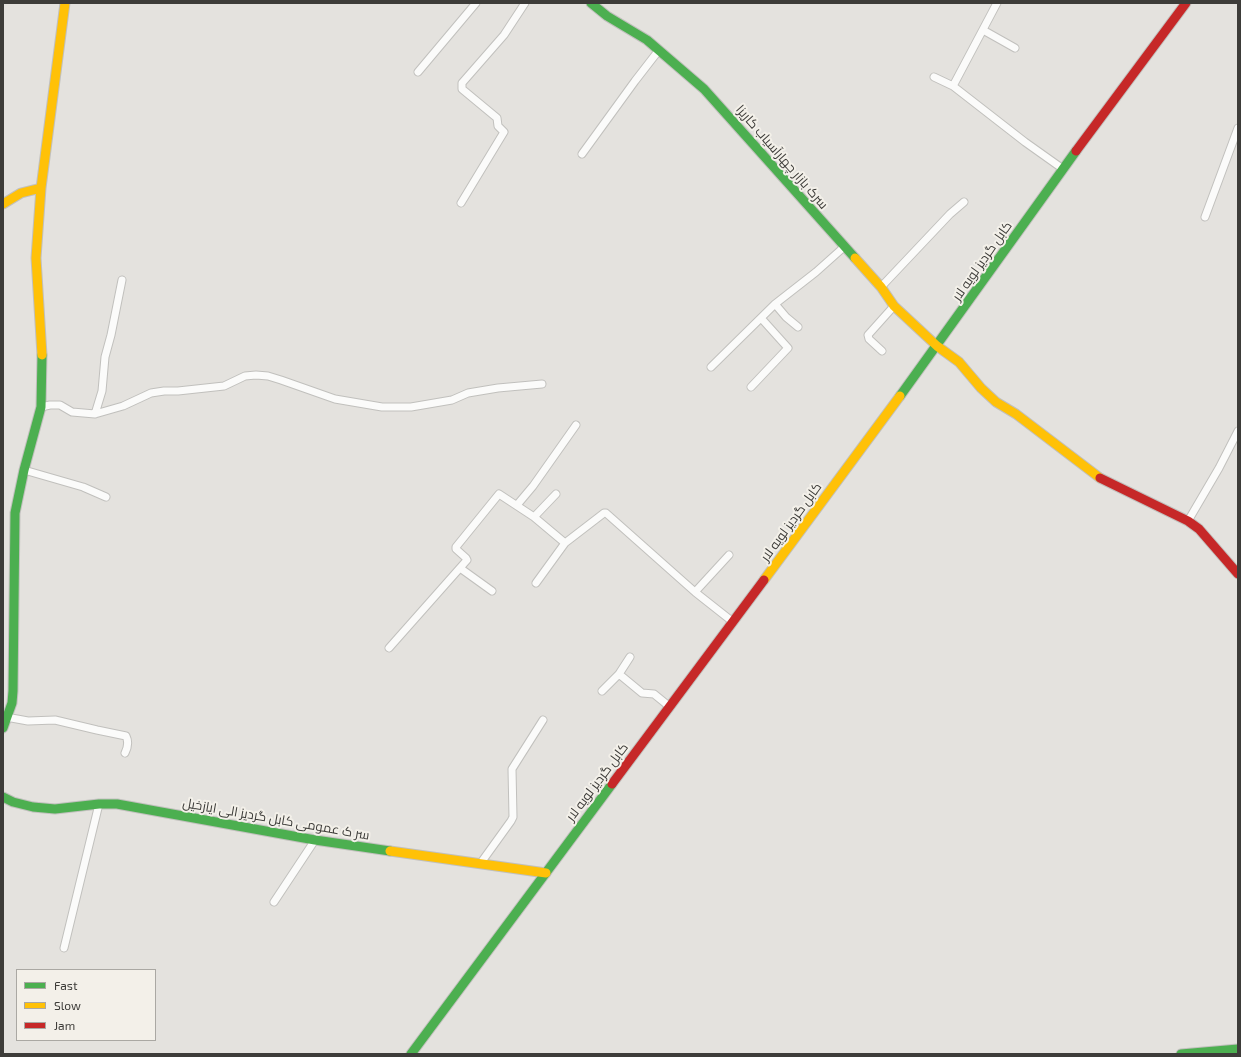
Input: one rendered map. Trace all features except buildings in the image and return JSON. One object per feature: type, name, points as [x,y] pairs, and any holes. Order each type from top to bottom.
[{"type":"main road","points":[[3,728],[12,703],[13,691],[15,513],[24,470],[42,407],[42,348],[36,258],[41,188],[65,3]]},
{"type":"main road","name":"سرک بازار چهارآسیاب کاریزا","points":[[590,3],[607,16],[647,40],[704,89],[881,287],[894,306],[937,346],[959,362],[981,388],[996,402],[1016,414],[1102,480],[1188,522],[1199,529],[1238,574]]},
{"type":"main road","name":"کابل گردیز لویه لار","points":[[411,1054],[734,622],[937,346],[1063,169],[1186,3]]},
{"type":"main road","points":[[3,204],[21,193],[41,188]]},
{"type":"main road","name":"سر ک عمومی کابل گردیز الی ایازخیل","points":[[3,797],[13,802],[33,807],[55,809],[99,804],[117,804],[315,840],[546,873]]},
{"type":"main road","points":[[1181,1054],[1238,1049]]},
{"type":"street","points":[[418,72],[476,3]]},
{"type":"street","points":[[461,203],[504,132],[498,126],[497,118],[462,89],[462,83],[504,35],[525,3]]},
{"type":"street","points":[[954,86],[997,3]]},
{"type":"street","points":[[983,30],[1015,48]]},
{"type":"street","points":[[582,154],[659,50]]},
{"type":"street","points":[[934,77],[954,86],[1025,142],[1063,169]]},
{"type":"street","points":[[1204,217],[1238,128]]},
{"type":"street","points":[[881,287],[950,214],[964,202]]},
{"type":"street","points":[[711,367],[775,304],[811,276],[844,247]]},
{"type":"street","points":[[95,414],[102,391],[105,357],[122,280]]},
{"type":"street","points":[[775,304],[786,317],[798,327]]},
{"type":"street","points":[[882,352],[869,339],[868,335],[894,306]]},
{"type":"street","points":[[751,387],[788,348],[761,318]]},
{"type":"street","points":[[42,407],[50,404],[60,405],[72,412],[95,414],[123,406],[151,393],[164,390],[178,391],[224,386],[245,376],[256,375],[268,376],[335,399],[382,408],[411,407],[452,400],[468,393],[498,388],[542,384]]},
{"type":"street","points":[[517,505],[534,486],[576,426]]},
{"type":"street","points":[[1188,522],[1219,468],[1238,430]]},
{"type":"street","points":[[24,470],[83,487],[106,497]]},
{"type":"street","points":[[389,648],[467,559],[456,549],[456,547],[499,494],[534,517],[565,543]]},
{"type":"street","points":[[534,517],[556,494]]},
{"type":"street","points":[[536,583],[565,543],[606,513],[695,592],[734,622]]},
{"type":"street","points":[[695,592],[729,555]]},
{"type":"street","points":[[460,568],[492,591]]},
{"type":"street","points":[[602,691],[619,674],[630,657]]},
{"type":"street","points":[[619,674],[642,693],[654,694],[670,707]]},
{"type":"street","points":[[6,717],[28,720],[55,720],[126,736],[128,740],[126,753]]},
{"type":"street","points":[[480,864],[513,817],[512,769],[543,720]]},
{"type":"street","points":[[64,948],[99,804]]},
{"type":"street","points":[[274,902],[315,840]]},
{"type":"traffic: fast","points":[[591,3],[607,16],[647,40],[704,89],[855,258]]},
{"type":"traffic: fast","points":[[900,396],[1076,151]]},
{"type":"traffic: fast","points":[[3,728],[12,703],[13,691],[15,513],[24,470],[41,407],[42,355]]},
{"type":"traffic: fast","points":[[411,1054],[612,784]]},
{"type":"traffic: fast","points":[[3,797],[13,802],[33,807],[55,809],[99,804],[117,804],[315,840],[390,851]]},
{"type":"traffic: fast","points":[[1181,1054],[1238,1049]]},
{"type":"traffic: slow","points":[[3,204],[21,193],[41,188],[65,3]]},
{"type":"traffic: slow","points":[[41,188],[36,258],[42,355]]},
{"type":"traffic: slow","points":[[855,258],[881,287],[894,306],[937,346],[959,362],[981,388],[996,402],[1016,414],[1100,478]]},
{"type":"traffic: slow","points":[[764,580],[900,396]]},
{"type":"traffic: slow","points":[[390,851],[546,873]]},
{"type":"traffic: jam","points":[[1076,151],[1186,3]]},
{"type":"traffic: jam","points":[[1100,478],[1188,521],[1199,529],[1238,574]]},
{"type":"traffic: jam","points":[[612,784],[764,580]]}]
